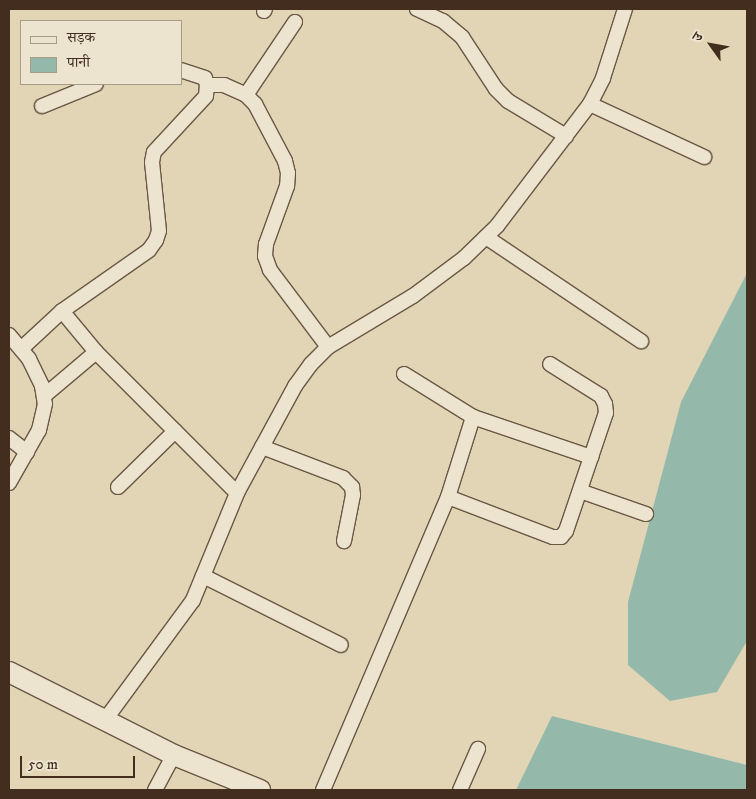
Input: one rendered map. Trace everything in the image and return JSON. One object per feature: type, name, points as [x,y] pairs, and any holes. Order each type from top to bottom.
[{"type":"main road","points":[[9,672],[174,755],[260,790]]},
{"type":"street","points":[[417,9],[443,21],[462,37],[496,89],[508,101],[566,136]]},
{"type":"street","points":[[105,720],[193,600],[237,493],[295,386],[311,364],[328,347],[413,296],[464,258],[497,226],[590,104],[603,78],[625,9]]},
{"type":"street","points":[[246,95],[296,22]]},
{"type":"street","points":[[21,349],[62,311],[149,250],[156,240],[159,231],[152,162],[154,152],[198,107],[206,96],[208,85],[205,78],[182,70]]},
{"type":"street","points":[[42,106],[94,85]]},
{"type":"street","points":[[208,85],[224,85],[246,95],[255,104],[286,161],[288,173],[287,186],[266,244],[265,256],[270,270],[328,347]]},
{"type":"street","points":[[590,104],[704,158]]},
{"type":"street","points":[[486,237],[641,341]]},
{"type":"street","points":[[62,311],[96,352],[237,493]]},
{"type":"street","points":[[9,335],[21,349],[42,386],[45,404],[39,430],[9,483]]},
{"type":"street","points":[[44,396],[96,352]]},
{"type":"street","points":[[448,497],[553,537],[561,537],[566,531],[606,413],[605,404],[601,396],[550,364]]},
{"type":"street","points":[[404,374],[473,417],[591,457]]},
{"type":"street","points":[[323,790],[448,497],[473,417]]},
{"type":"street","points":[[118,487],[175,431]]},
{"type":"street","points":[[9,438],[27,452]]},
{"type":"street","points":[[262,446],[344,478],[352,487],[353,496],[344,541]]},
{"type":"street","points":[[580,491],[646,514]]},
{"type":"street","points":[[203,576],[342,645]]},
{"type":"street","points":[[460,790],[478,749]]},
{"type":"street","points":[[155,790],[174,755]]},
{"type":"water","points":[[747,273],[747,641],[717,692],[670,701],[628,665],[628,602],[681,402]]},
{"type":"water","points":[[552,716],[747,765],[747,790],[516,790]]}]
